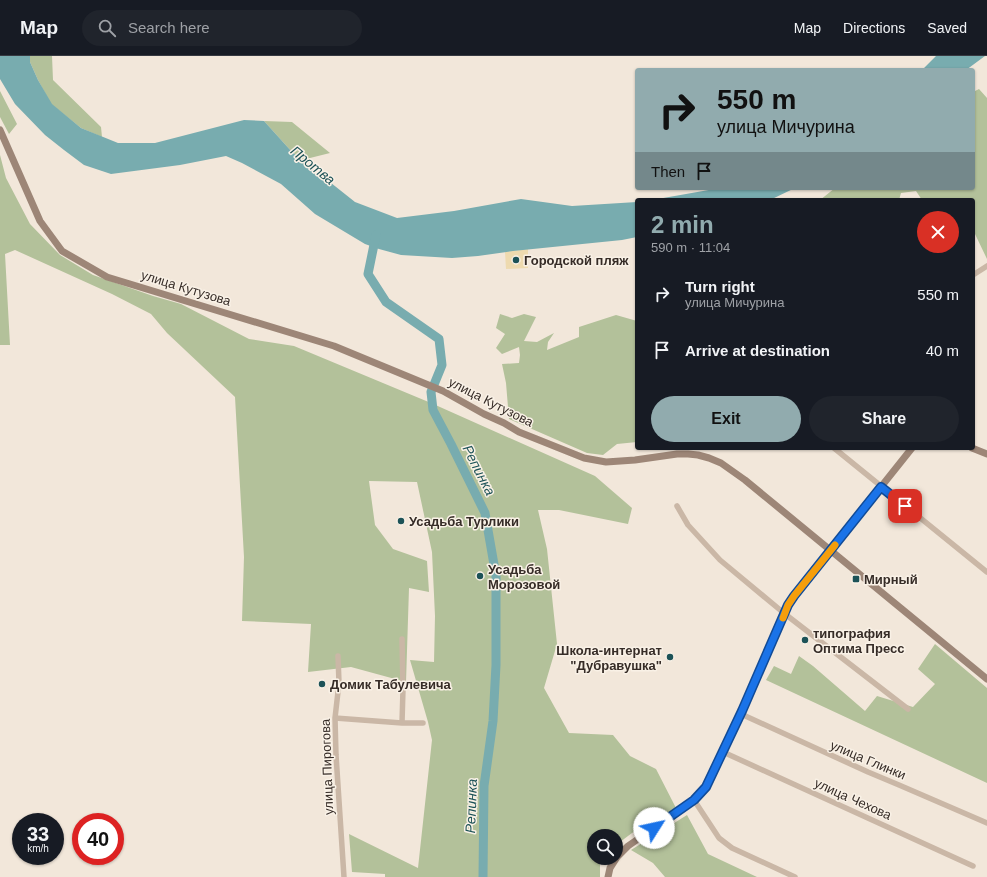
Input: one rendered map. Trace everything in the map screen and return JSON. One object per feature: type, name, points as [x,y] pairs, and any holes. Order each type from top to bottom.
[{"type":"main road","name":"улица Кутузова","points":[[0,130],[40,221],[62,251],[107,277],[334,346],[424,382],[519,432],[584,458],[606,462],[635,460],[699,451],[709,458],[721,463],[745,480],[987,679]]},
{"type":"main road","points":[[975,449],[987,454]]},
{"type":"main road","points":[[608,877],[610,868],[617,857],[628,846],[694,800],[706,787],[741,714],[788,605],[910,450]]},
{"type":"street","points":[[975,274],[987,266]]},
{"type":"street","points":[[836,450],[987,572]]},
{"type":"street","points":[[677,506],[688,525],[720,560],[785,614],[908,709]]},
{"type":"street","points":[[402,639],[404,689],[402,723]]},
{"type":"street","name":"улица Пирогова","points":[[338,656],[339,683],[335,718],[336,755],[344,877]]},
{"type":"street","name":"улица Глинки","points":[[741,714],[847,763],[987,823]]},
{"type":"street","points":[[335,718],[423,723]]},
{"type":"street","name":"улица Чехова","points":[[723,752],[973,866]]},
{"type":"street","points":[[694,800],[720,838],[732,848],[795,877]]},
{"type":"green space","points":[[30,56],[52,56],[53,80],[101,127],[102,137],[81,128],[51,104],[30,62]]},
{"type":"green space","points":[[979,89],[987,98],[987,259],[975,234],[975,198],[921,198],[916,191],[901,193],[900,198],[822,198],[832,190],[975,190],[975,91]]},
{"type":"green space","points":[[0,91],[17,124],[9,134],[0,117]]},
{"type":"green space","points":[[264,121],[292,122],[330,153],[302,160],[292,152]]},
{"type":"green space","points":[[0,155],[6,178],[30,224],[60,255],[93,275],[181,304],[249,339],[294,346],[431,403],[595,476],[632,508],[628,524],[559,510],[538,510],[547,549],[557,644],[544,688],[569,733],[613,735],[630,756],[656,769],[676,808],[623,840],[623,829],[587,829],[587,865],[600,865],[600,877],[385,877],[385,874],[352,872],[349,834],[418,868],[432,740],[410,660],[434,662],[435,616],[432,552],[417,482],[369,481],[375,525],[393,549],[427,561],[429,592],[409,588],[406,682],[351,667],[308,672],[311,624],[242,621],[244,557],[235,397],[167,333],[151,314],[112,294],[15,250],[5,254],[10,345],[0,345]]},
{"type":"green space","points":[[500,314],[512,318],[524,314],[536,317],[524,341],[537,342],[554,333],[548,342],[547,350],[579,337],[579,327],[616,315],[635,320],[635,442],[617,444],[603,455],[587,453],[509,419],[506,383],[502,364],[519,363],[519,347],[502,354],[496,348],[505,334],[496,328]]},
{"type":"green space","points":[[935,644],[987,688],[987,783],[766,680],[774,666],[791,674],[799,656],[813,666],[865,711],[877,696],[913,707],[935,684],[918,669]]},
{"type":"green space","points":[[687,815],[708,854],[757,877],[665,877],[653,863],[631,850]]},
{"type":"sand","name":"Городской пляж","points":[[528,249],[528,268],[506,269],[505,252]]},
{"type":"water","points":[[0,56],[30,56],[30,62],[38,80],[52,104],[81,128],[118,143],[155,143],[244,120],[264,121],[292,152],[355,202],[397,218],[454,211],[521,199],[572,206],[635,202],[635,237],[452,258],[401,255],[365,244],[315,214],[281,184],[226,156],[180,165],[111,174],[84,165],[45,135],[15,104],[0,79]]},
{"type":"water","points":[[936,56],[985,56],[969,68],[924,68]]},
{"type":"water","points":[[709,190],[791,190],[774,198],[663,198]]},
{"type":"waterway","name":"Репинка","points":[[376,235],[368,274],[386,302],[439,339],[442,365],[431,392],[433,410],[485,513],[496,576],[496,665],[493,721],[484,786],[483,877]]},
{"type":"slow traffic","points":[[783,618],[788,605],[794,596],[835,545]]},
{"type":"place","name":"Городской пляж","points":[[516,260]]},
{"type":"place","name":"Усадьба Турлики","points":[[401,521]]},
{"type":"place","name":"Усадьба Морозовой","points":[[480,576]]},
{"type":"place","name":"Мирный","points":[[856,579]]},
{"type":"place","name":"типография Оптима Пресс","points":[[805,640]]},
{"type":"place","name":"Школа-интернат \"Дубравушка\"","points":[[670,657]]},
{"type":"place","name":"Домик Табулевича","points":[[322,684]]},
{"type":"route","points":[[654,828],[694,800],[706,787],[762,667],[788,605],[794,596],[881,487],[905,506]]},
{"type":"water label","name":"Протва","points":[[313,165]]}]
